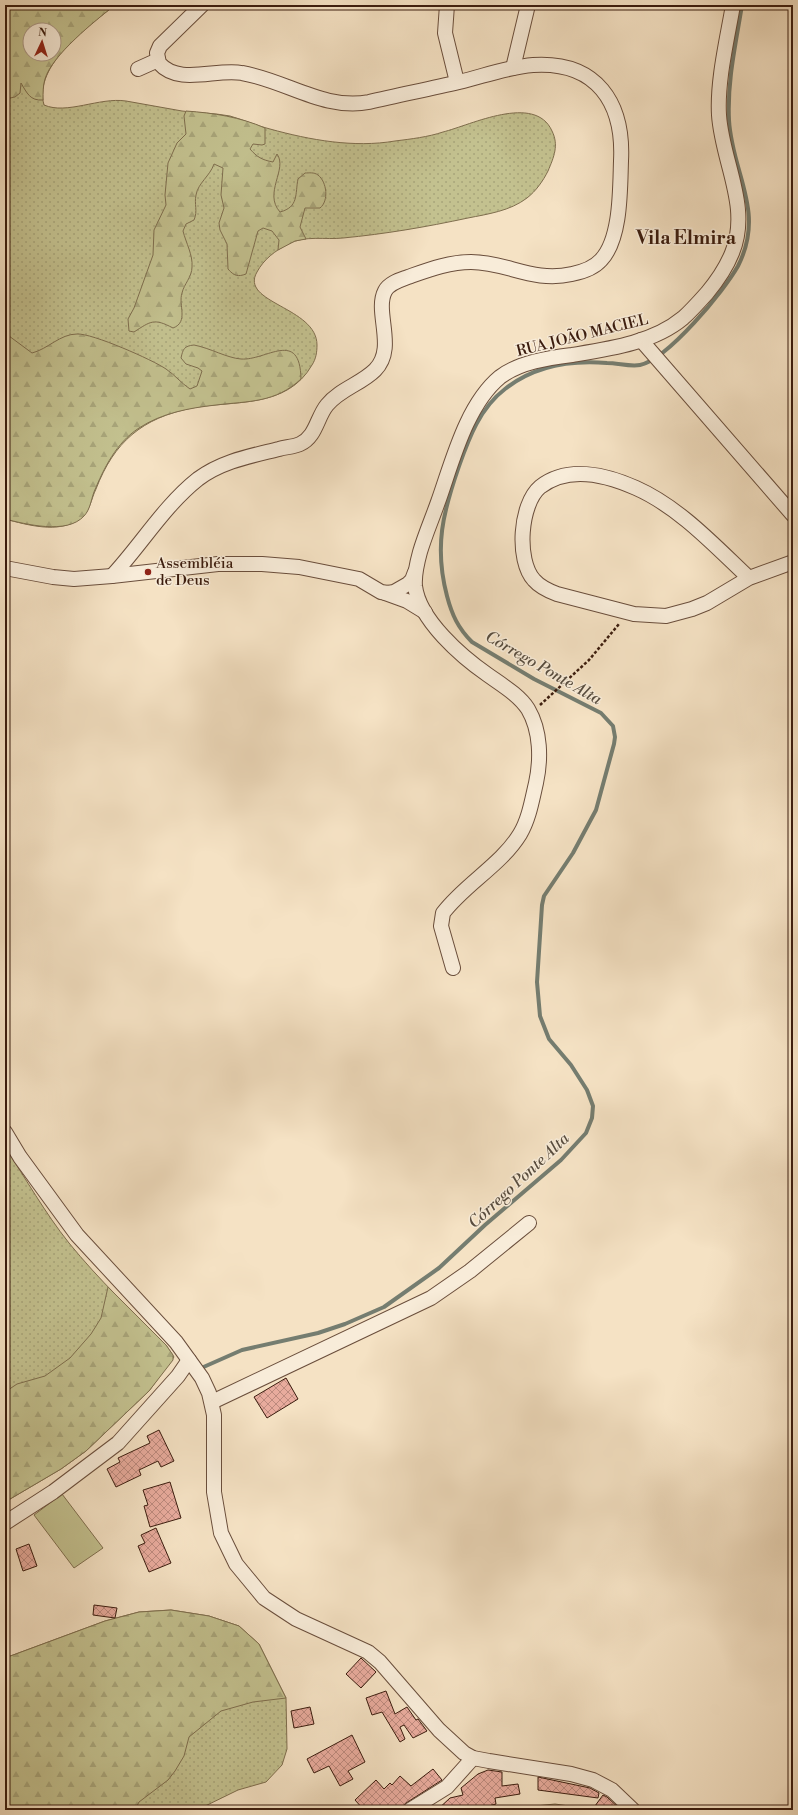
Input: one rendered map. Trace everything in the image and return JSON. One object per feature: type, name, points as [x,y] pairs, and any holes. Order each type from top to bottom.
[{"type":"street","points":[[112,576],[153,526],[198,480],[218,466],[238,459],[302,444],[310,436],[324,409],[332,400],[375,370],[380,362],[384,349],[383,297],[386,289],[394,283],[440,266],[459,263],[485,263],[528,275],[552,277],[579,273],[600,262],[606,254],[615,229],[621,178],[621,140],[619,124],[612,102],[595,82],[571,70],[542,65],[513,68],[364,103],[343,104],[240,72],[191,75],[175,73],[165,69],[158,60],[157,53],[160,46],[202,5]]},
{"type":"street","points":[[446,5],[445,33],[457,82]]},
{"type":"street","points":[[513,68],[528,5]]},
{"type":"street","name":"RUA JOÃO MACIEL","points":[[415,572],[425,538],[464,430],[479,403],[500,378],[514,369],[535,362],[594,351],[641,340],[675,324],[699,302],[720,276],[735,243],[739,220],[718,108],[733,5]]},
{"type":"street","points":[[138,69],[158,60]]},
{"type":"street","points":[[641,340],[793,515]]},
{"type":"street","points":[[749,578],[679,515],[637,488],[604,477],[576,474],[555,478],[540,488],[531,501],[523,531],[523,556],[526,567],[534,580],[548,590],[557,594],[629,612],[653,616],[678,614],[707,603],[749,578],[793,562]]},
{"type":"street","points":[[5,568],[60,578],[74,579],[218,564],[262,564],[299,567],[359,579],[380,592],[407,601],[426,612]]},
{"type":"street","points":[[380,592],[394,592],[405,586],[412,580],[415,572]]},
{"type":"street","points":[[415,572],[416,592],[426,612],[454,647],[475,666],[517,697],[530,712],[539,743],[540,763],[527,822],[510,847],[443,914],[441,926],[453,968]]},
{"type":"street","points":[[5,1132],[32,1175],[77,1235],[176,1342],[202,1378],[212,1402],[214,1415],[213,1466],[215,1508],[221,1533],[236,1564],[264,1598],[319,1631],[368,1652],[380,1662],[452,1744],[473,1758],[571,1774],[593,1780],[612,1790],[633,1810]]},
{"type":"street","points":[[212,1402],[431,1298],[470,1271],[529,1223]]},
{"type":"street","points":[[5,1522],[54,1492],[118,1443],[174,1381],[188,1360]]},
{"type":"street","points":[[410,1810],[447,1787],[473,1758]]},
{"type":"path","points":[[530,712],[549,698],[589,660],[629,612]]},
{"type":"green space","points":[[5,5],[115,5],[91,24],[62,52],[62,22],[22,22],[22,62],[55,62],[47,76],[43,90],[44,105],[53,108],[73,107],[105,101],[126,101],[182,111],[230,116],[285,133],[332,142],[364,144],[419,138],[485,119],[517,113],[532,114],[544,120],[554,136],[554,156],[542,182],[527,198],[513,206],[491,213],[406,230],[343,238],[315,238],[295,241],[266,259],[257,272],[254,282],[259,291],[268,299],[293,313],[305,322],[314,332],[317,345],[316,355],[312,365],[301,379],[289,389],[274,396],[258,400],[192,408],[174,412],[158,418],[144,426],[121,445],[103,472],[90,505],[86,513],[80,519],[71,524],[53,527],[23,524],[5,519]]},
{"type":"green space","points":[[5,5],[115,5],[75,39],[62,53],[62,22],[22,22],[22,62],[55,62],[45,79],[43,86],[43,100],[32,98],[21,83],[20,93],[15,97],[5,99]]},
{"type":"green space","points":[[186,111],[227,116],[265,128],[265,144],[253,144],[250,149],[260,158],[273,162],[277,154],[280,160],[280,167],[274,189],[274,197],[275,205],[280,212],[286,210],[293,203],[296,195],[298,179],[305,173],[315,173],[321,178],[326,192],[325,201],[320,208],[305,208],[300,227],[306,239],[295,241],[278,250],[279,240],[272,231],[263,228],[258,231],[246,274],[236,275],[228,269],[227,244],[220,230],[219,223],[224,208],[221,195],[223,168],[214,164],[197,191],[196,214],[194,220],[186,224],[183,231],[192,262],[192,271],[182,293],[181,322],[173,328],[161,323],[153,322],[134,332],[129,331],[128,319],[134,308],[153,255],[154,230],[166,205],[165,195],[168,163],[177,143],[186,134],[184,116]]},
{"type":"green space","points":[[5,333],[32,353],[65,336],[77,334],[95,338],[122,348],[159,365],[169,371],[190,389],[197,386],[202,371],[186,364],[181,358],[184,348],[194,345],[230,357],[241,359],[280,351],[288,351],[295,355],[299,364],[301,379],[281,393],[261,400],[206,406],[157,418],[131,434],[117,449],[102,474],[89,508],[84,516],[77,522],[57,527],[34,525],[5,519]]},
{"type":"green space","points":[[5,1147],[60,1232],[80,1257],[166,1345],[174,1357],[149,1391],[86,1451],[61,1469],[5,1502]]},
{"type":"green space","points":[[108,1287],[166,1345],[173,1355],[173,1360],[149,1391],[86,1451],[61,1469],[5,1502],[5,1392],[17,1384],[45,1376],[70,1358],[91,1334],[101,1318]]},
{"type":"green space","points":[[62,1494],[103,1548],[74,1568],[34,1515]]},
{"type":"green space","points":[[171,1610],[209,1616],[239,1626],[259,1644],[286,1698],[287,1749],[282,1765],[266,1782],[238,1790],[197,1810],[5,1810],[5,1658],[105,1621],[139,1612]]},
{"type":"green space","points":[[171,1610],[209,1616],[239,1626],[259,1644],[286,1698],[253,1702],[221,1711],[189,1737],[184,1756],[175,1771],[168,1780],[139,1802],[135,1810],[5,1810],[5,1658],[105,1621],[139,1612]]},
{"type":"green space","points":[[555,1804],[583,1810],[508,1810],[516,1808]]},
{"type":"building","points":[[286,1378],[298,1399],[267,1418],[254,1397]]},
{"type":"building","points":[[159,1430],[174,1461],[161,1467],[158,1461],[139,1470],[141,1475],[116,1487],[107,1469],[120,1462],[118,1458],[150,1443],[147,1436]]},
{"type":"building","points":[[170,1482],[181,1518],[150,1527],[144,1506],[148,1505],[143,1490]]},
{"type":"building","points":[[156,1528],[171,1563],[149,1572],[138,1546],[145,1543],[141,1535]]},
{"type":"building","points":[[29,1544],[37,1566],[23,1571],[16,1549]]},
{"type":"building","points":[[94,1605],[117,1608],[115,1618],[93,1615]]},
{"type":"building","points":[[361,1658],[376,1672],[361,1688],[346,1674]]},
{"type":"building","points":[[386,1691],[395,1714],[407,1707],[416,1720],[418,1719],[427,1731],[413,1738],[404,1725],[400,1727],[405,1739],[400,1742],[382,1712],[372,1715],[366,1698]]},
{"type":"building","points":[[310,1707],[314,1724],[294,1728],[291,1711]]},
{"type":"building","points":[[352,1735],[365,1762],[348,1771],[353,1779],[340,1786],[329,1766],[314,1773],[307,1759]]},
{"type":"building","points":[[433,1769],[442,1780],[406,1803],[402,1810],[364,1810],[355,1800],[376,1780],[384,1789],[390,1783],[392,1785],[400,1776],[411,1786]]},
{"type":"building","points":[[488,1770],[502,1772],[502,1786],[518,1784],[520,1794],[495,1798],[496,1804],[474,1810],[437,1810],[450,1798],[463,1795],[461,1788],[478,1774]]},
{"type":"building","points":[[538,1777],[590,1788],[599,1793],[598,1798],[538,1790]]},
{"type":"building","points":[[603,1795],[607,1797],[621,1810],[592,1810]]},
{"type":"waterway","name":"Córrego Ponte Alta","points":[[199,1369],[242,1350],[318,1333],[345,1324],[384,1307],[439,1268],[485,1225],[561,1160],[586,1133],[592,1118],[593,1106],[587,1090],[571,1065],[549,1039],[540,1016],[537,982],[542,905],[544,896],[573,853],[596,810],[614,744],[615,737],[613,726],[601,713],[534,679],[472,642],[467,637],[456,621],[447,596],[441,561],[442,530],[449,499],[471,434],[482,414],[496,397],[516,381],[553,366],[593,362],[640,365],[652,360],[680,338],[694,323],[721,291],[738,266],[746,246],[749,228],[745,193],[731,140],[729,91],[732,62],[742,5]]},
{"type":"place","name":"Assembléia de Deus","points":[[148,572]]},
{"type":"district","name":"Vila Elmira","points":[[686,237]]}]
